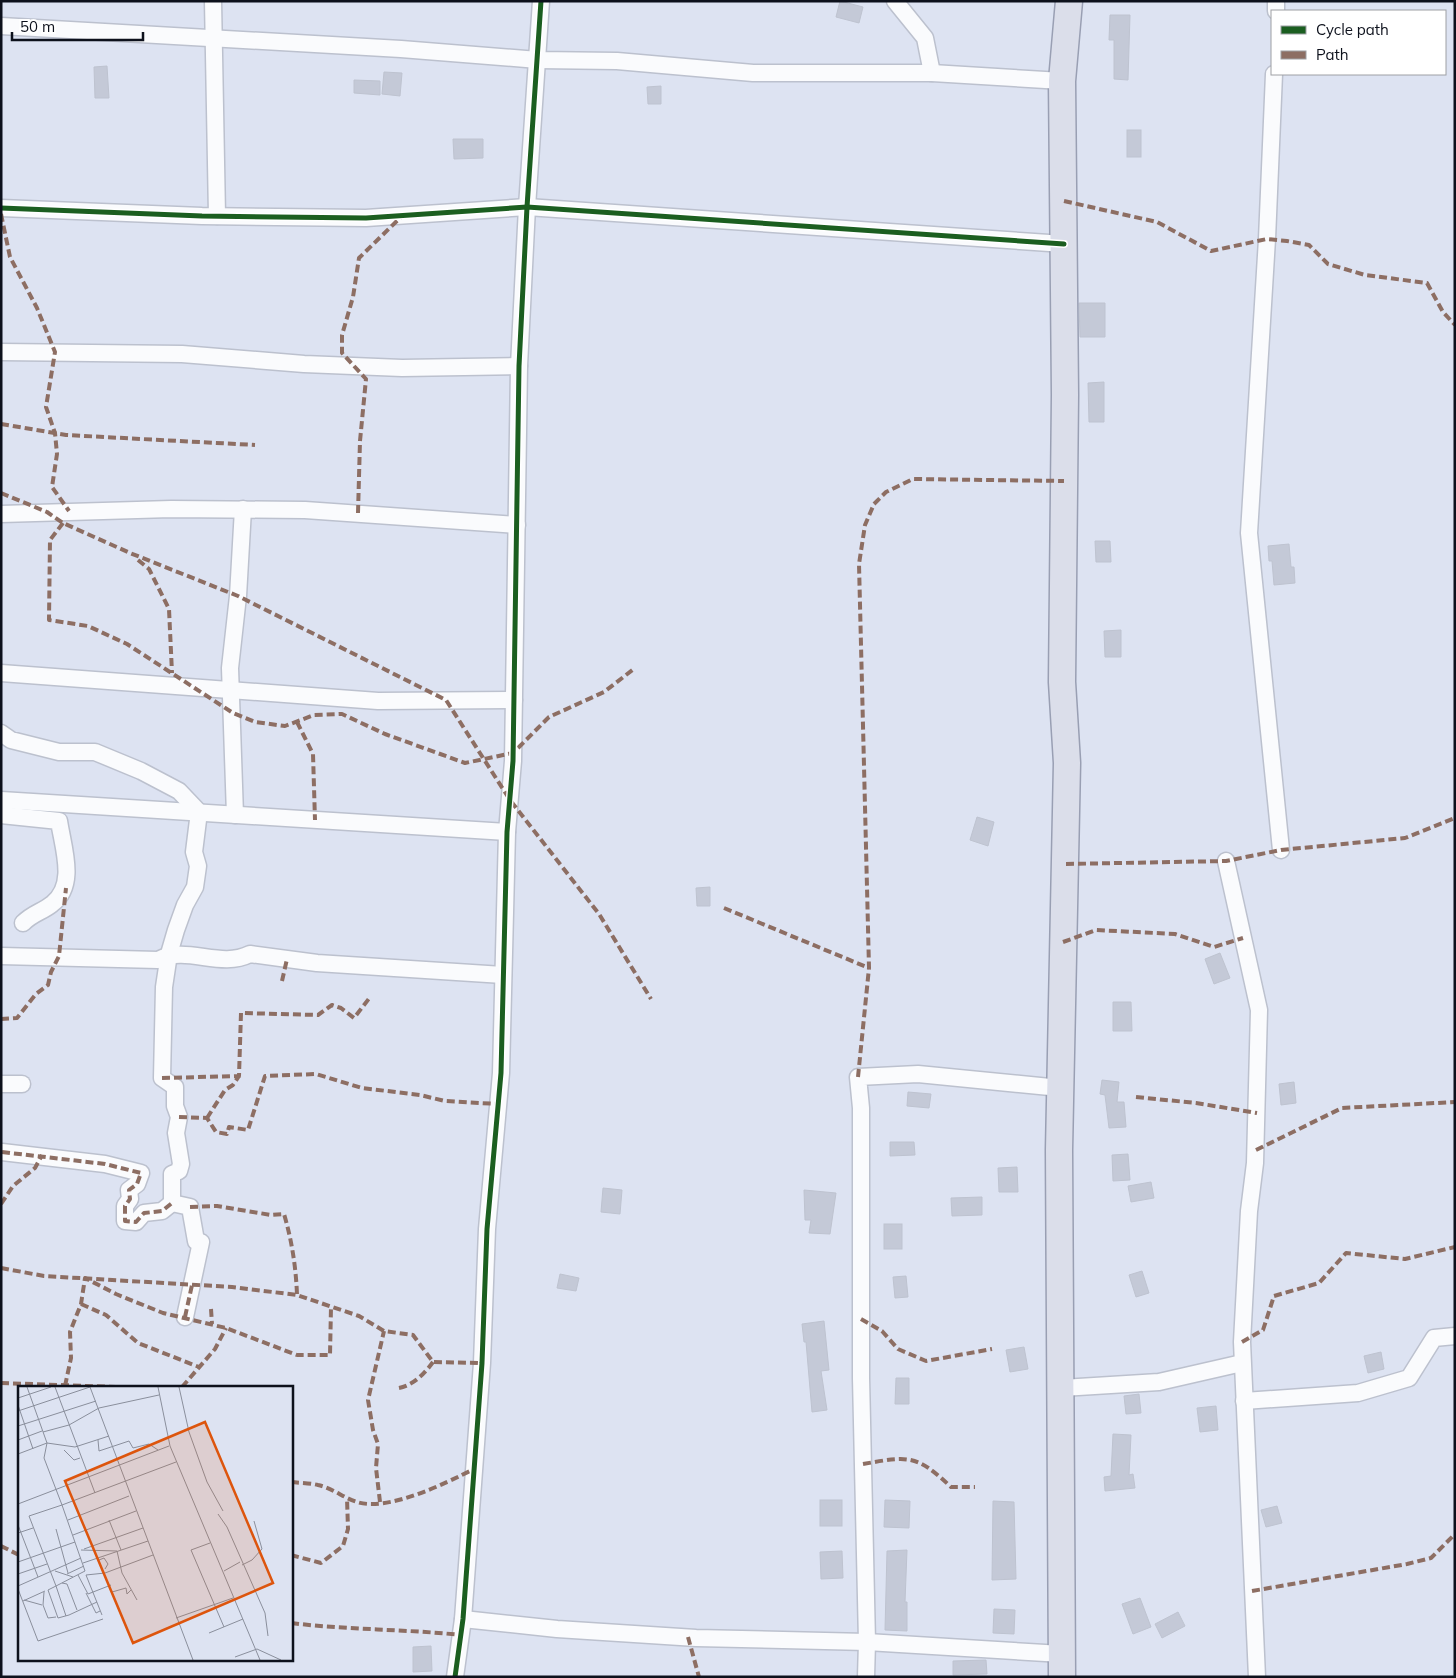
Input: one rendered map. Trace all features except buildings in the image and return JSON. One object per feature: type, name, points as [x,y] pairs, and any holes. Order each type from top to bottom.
[{"type":"highway","points":[[1062,1666],[1060,1088],[1066,864],[1066,763],[1062,663],[1065,395],[1062,81],[1069,1]]},
{"type":"street","points":[[213,1],[212,38],[217,216]]},
{"type":"street","points":[[455,1677],[463,1619],[482,1362],[487,1229],[501,1073],[507,832],[513,761],[519,366],[526,207],[541,1]]},
{"type":"street","points":[[895,1],[925,38],[932,73]]},
{"type":"street","points":[[1,26],[401,49],[538,60],[617,62],[753,73],[932,73],[1062,81]]},
{"type":"street","points":[[1274,75],[1267,239],[1249,533],[1281,850]]},
{"type":"street","points":[[1,208],[217,216],[366,218],[526,207],[1064,244]]},
{"type":"street","points":[[1,352],[182,354],[304,364],[402,368],[519,366]]},
{"type":"street","points":[[1,514],[170,508],[305,510],[517,525]]},
{"type":"street","points":[[235,815],[230,668],[238,596],[243,509]]},
{"type":"street","points":[[1,673],[378,701],[514,700]]},
{"type":"street","points":[[1,733],[10,740],[59,752],[95,752],[141,771],[180,791],[199,812],[194,852],[198,866],[195,887],[185,905],[169,954],[162,1025],[162,1078],[175,1087],[175,1106],[179,1117],[176,1133],[181,1164],[179,1171],[172,1174],[172,1203]]},
{"type":"street","points":[[1,800],[507,832]]},
{"type":"street","points":[[1,815],[60,821],[67,870],[66,888],[52,904],[34,913],[23,923]]},
{"type":"street","points":[[1226,861],[1259,1010],[1255,1163],[1249,1211],[1242,1363],[1257,1677]]},
{"type":"street","points":[[1,956],[158,960],[169,954],[212,960],[240,959],[250,954],[317,964],[503,975]]},
{"type":"street","points":[[866,1677],[861,1108],[858,1077],[918,1074],[1060,1088]]},
{"type":"street","points":[[1,1084],[22,1084]]},
{"type":"street","points":[[2,1152],[105,1164],[141,1173],[137,1184],[130,1190],[130,1199],[125,1206],[125,1221],[136,1222],[144,1212],[162,1211],[172,1203]]},
{"type":"street","points":[[172,1203],[190,1207],[196,1241],[201,1242],[185,1317]]},
{"type":"street","points":[[1244,1401],[1358,1393],[1408,1378],[1434,1338],[1455,1336]]},
{"type":"street","points":[[1062,1388],[1159,1382],[1242,1363]]},
{"type":"street","points":[[463,1619],[557,1629],[696,1638],[867,1642],[1062,1666]]},
{"type":"marked path","points":[[1064,201],[1157,222],[1211,251],[1267,239],[1309,245],[1328,264],[1365,275],[1427,283],[1443,312],[1455,325]]},
{"type":"marked path","points":[[1,214],[10,257],[37,308],[55,352],[46,407],[55,433],[57,454],[52,487],[69,511]]},
{"type":"marked path","points":[[358,513],[360,441],[366,379],[342,353],[342,335],[353,297],[359,258],[402,216]]},
{"type":"marked path","points":[[1,424],[66,435],[255,445]]},
{"type":"marked path","points":[[858,1077],[869,968],[859,564],[865,525],[874,504],[886,492],[913,479],[1064,481]]},
{"type":"marked path","points":[[1,493],[47,512],[63,523],[130,553],[238,596],[446,700],[510,800],[599,914],[651,999]]},
{"type":"marked path","points":[[63,523],[50,540],[49,620],[88,626],[127,644],[233,713],[255,722],[285,726],[314,715],[342,714],[385,734],[465,763],[513,753],[549,717],[604,692],[635,668]]},
{"type":"marked path","points":[[138,560],[149,569],[169,609],[172,673]]},
{"type":"marked path","points":[[297,722],[313,754],[315,820]]},
{"type":"marked path","points":[[1066,864],[1226,861],[1281,850],[1405,838],[1455,818]]},
{"type":"marked path","points":[[1,1019],[17,1018],[36,994],[48,985],[51,972],[59,956],[66,888]]},
{"type":"marked path","points":[[724,908],[869,968]]},
{"type":"marked path","points":[[1063,942],[1096,930],[1175,934],[1214,947],[1243,938]]},
{"type":"marked path","points":[[282,981],[287,959]]},
{"type":"marked path","points":[[162,1078],[239,1076],[241,1013],[318,1015],[332,1005],[341,1008],[354,1018],[371,996]]},
{"type":"marked path","points":[[179,1117],[207,1118],[216,1132],[227,1134],[229,1127],[248,1130],[265,1076],[316,1074],[362,1088],[420,1095],[445,1101],[498,1104]]},
{"type":"marked path","points":[[207,1118],[225,1090],[233,1085],[239,1076]]},
{"type":"marked path","points":[[1136,1097],[1196,1103],[1257,1113]]},
{"type":"marked path","points":[[1256,1150],[1342,1108],[1455,1102]]},
{"type":"marked path","points":[[2,1152],[105,1164],[141,1173],[137,1184],[129,1190],[130,1199],[125,1206],[125,1221],[136,1222],[144,1213],[162,1211],[172,1203]]},
{"type":"marked path","points":[[1,1204],[13,1186],[35,1168],[42,1155]]},
{"type":"marked path","points":[[190,1207],[217,1206],[271,1215],[284,1214],[293,1254],[297,1295]]},
{"type":"marked path","points":[[1242,1342],[1263,1330],[1274,1296],[1319,1283],[1346,1253],[1405,1259],[1455,1247]]},
{"type":"marked path","points":[[1,1268],[44,1276],[232,1287],[297,1295],[359,1316],[384,1331],[413,1335],[433,1362],[482,1363]]},
{"type":"marked path","points":[[65,1386],[71,1358],[70,1332],[81,1304],[85,1278],[116,1294],[163,1313],[226,1328],[297,1355],[330,1355],[331,1307]]},
{"type":"marked path","points":[[185,1317],[192,1285]]},
{"type":"marked path","points":[[81,1304],[106,1315],[138,1343],[199,1367]]},
{"type":"marked path","points":[[211,1309],[212,1324]]},
{"type":"marked path","points":[[861,1319],[882,1331],[898,1349],[926,1361],[992,1349]]},
{"type":"marked path","points":[[183,1386],[215,1349],[226,1328]]},
{"type":"marked path","points":[[380,1502],[376,1468],[378,1444],[373,1430],[368,1400],[384,1331]]},
{"type":"marked path","points":[[399,1388],[414,1381],[433,1362]]},
{"type":"marked path","points":[[1,1383],[87,1386]]},
{"type":"marked path","points":[[863,1464],[902,1459],[911,1460],[929,1468],[951,1487],[975,1487]]},
{"type":"marked path","points":[[292,1482],[323,1486],[357,1502],[370,1504],[384,1503],[417,1495],[474,1469]]},
{"type":"marked path","points":[[292,1555],[321,1563],[343,1546],[348,1529],[347,1498]]},
{"type":"marked path","points":[[1252,1591],[1407,1564],[1431,1558],[1455,1534]]},
{"type":"marked path","points":[[1,1546],[18,1554]]},
{"type":"marked path","points":[[292,1623],[461,1635]]},
{"type":"marked path","points":[[688,1637],[699,1677]]},
{"type":"cycle path","points":[[455,1677],[463,1619],[482,1363],[487,1229],[501,1073],[507,832],[513,761],[519,366],[527,207],[541,1]]},
{"type":"cycle path","points":[[1,208],[202,216],[366,218],[527,207],[1064,244]]}]
